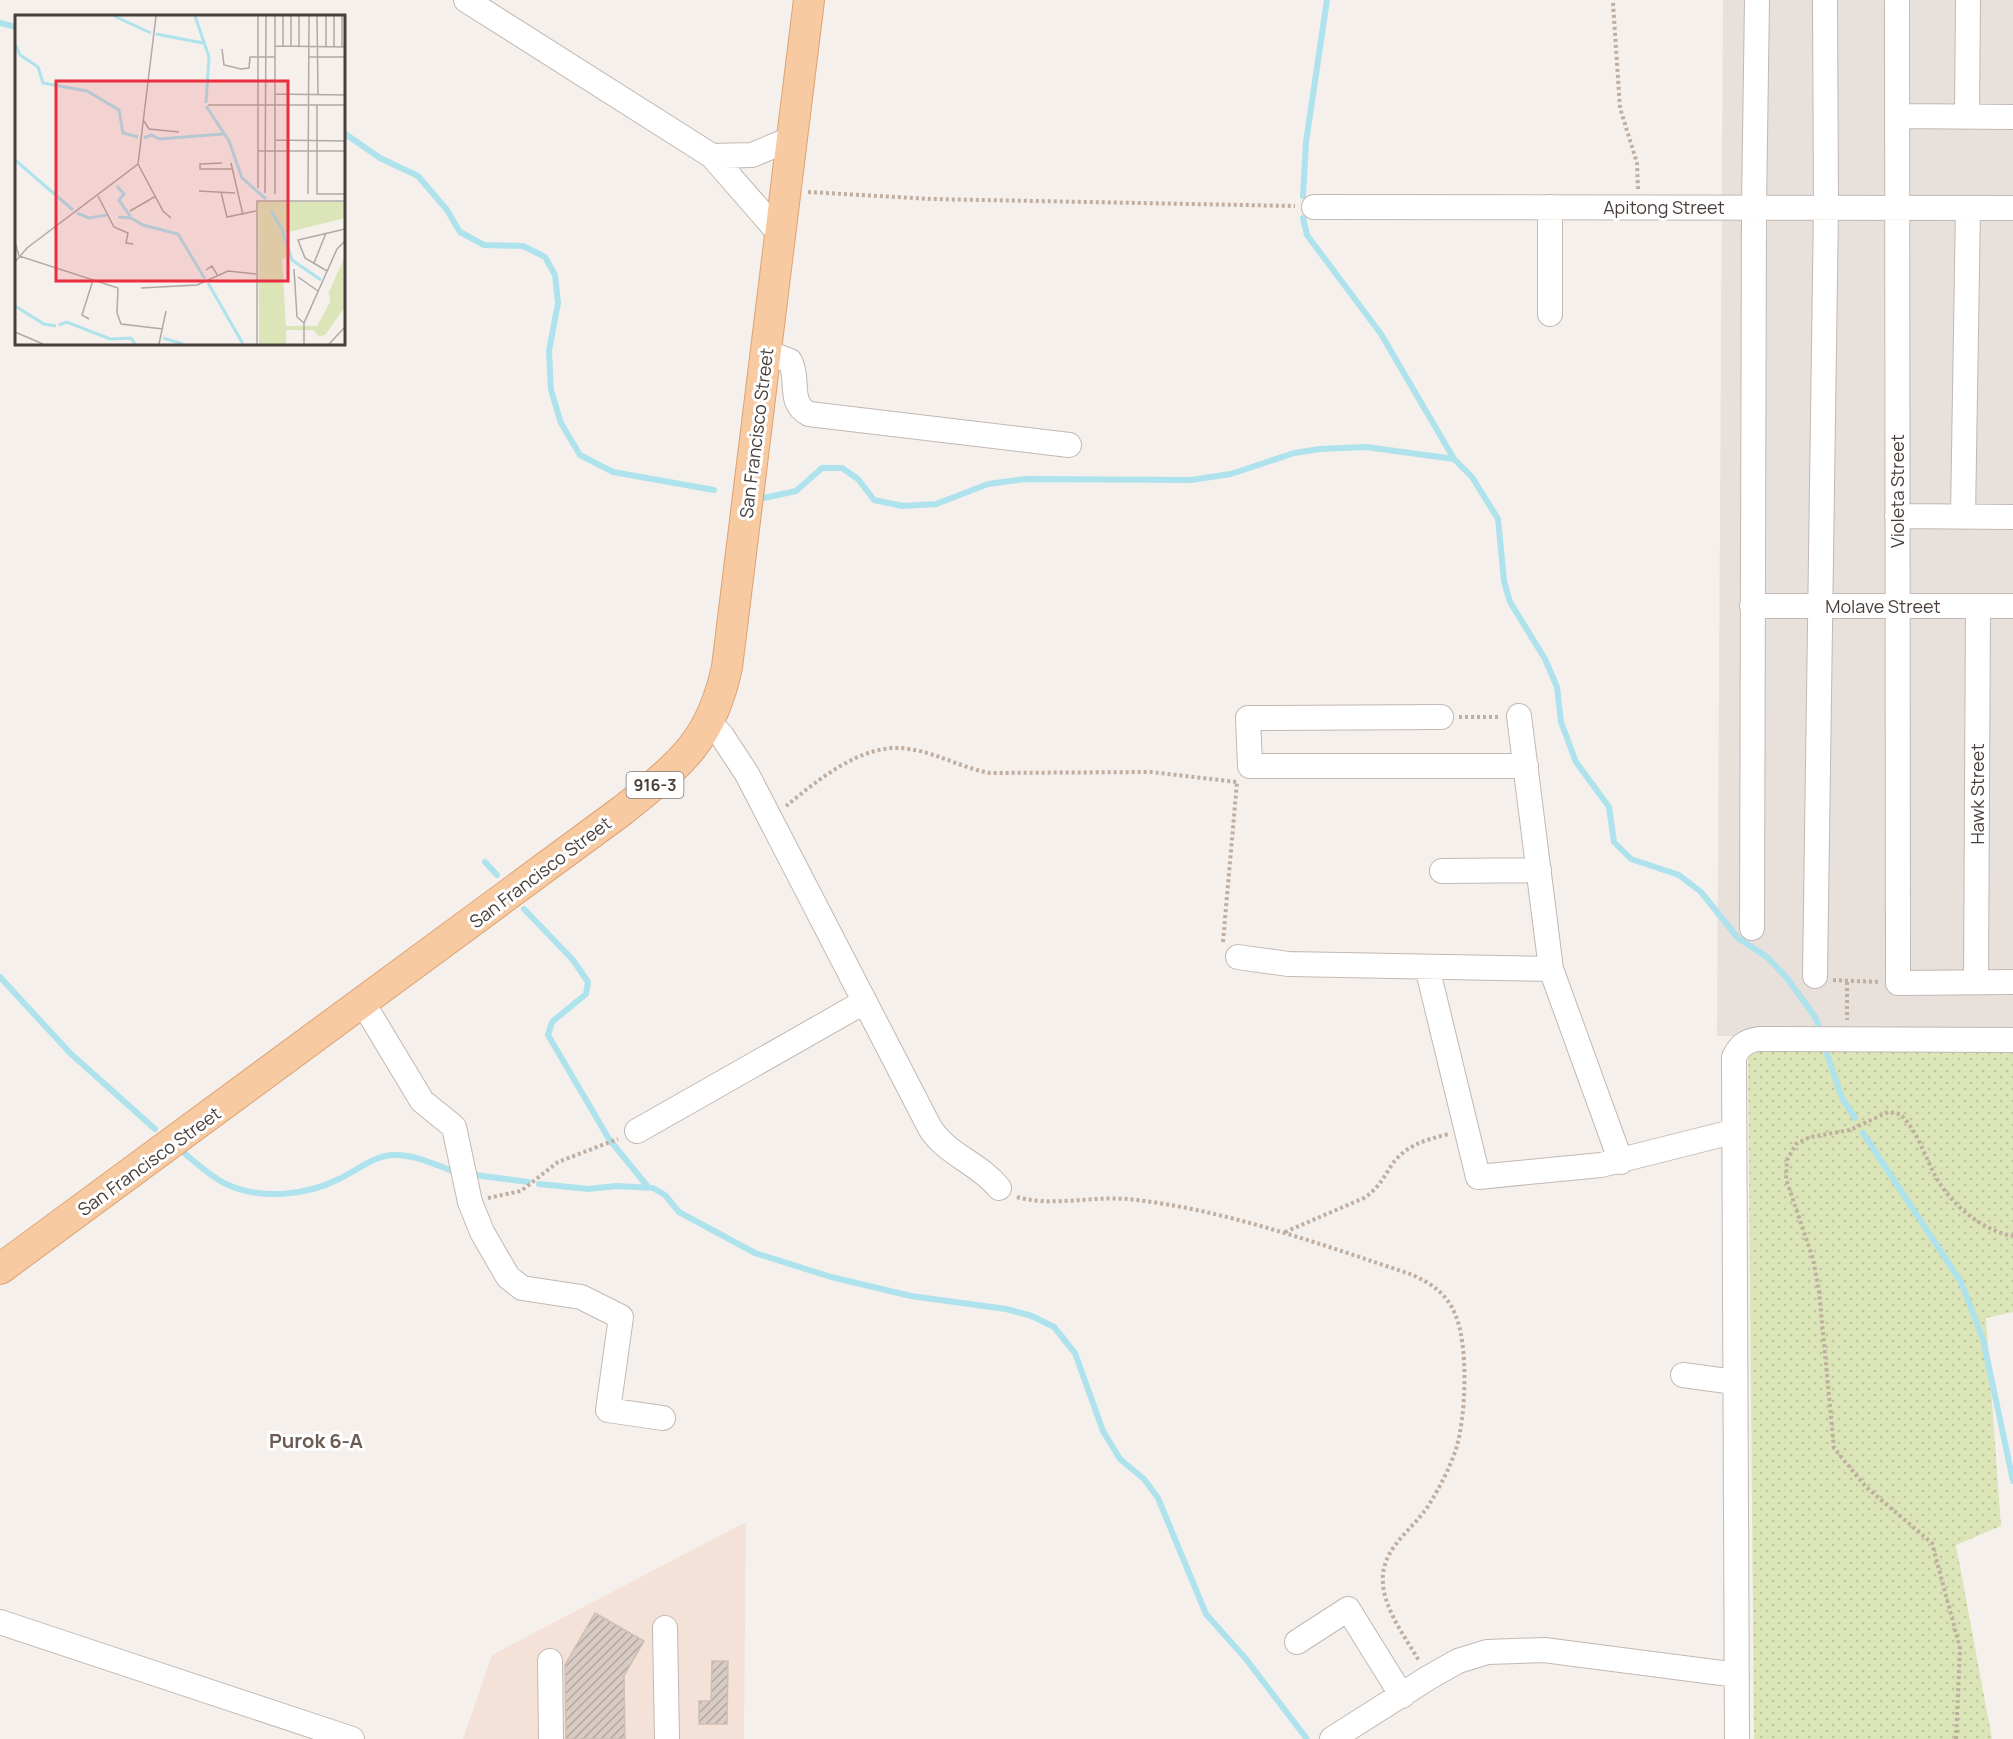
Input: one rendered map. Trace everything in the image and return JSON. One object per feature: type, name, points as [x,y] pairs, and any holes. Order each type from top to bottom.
[{"type":"main road","name":"San Francisco Street","points":[[0,1269],[363,1004],[623,810],[693,750],[710,723],[720,700],[728,667],[809,0]]},
{"type":"street","points":[[466,0],[712,156],[780,234]]},
{"type":"street","points":[[1752,928],[1754,207],[1757,0]]},
{"type":"street","points":[[1815,976],[1826,207],[1825,0]]},
{"type":"street","name":"Violeta Street","points":[[1897,0],[1898,983]]},
{"type":"street","points":[[1967,116],[1968,0]]},
{"type":"street","points":[[1897,116],[2013,117]]},
{"type":"street","points":[[712,156],[752,155],[793,138]]},
{"type":"street","name":"Apitong Street","points":[[1314,207],[2013,208]]},
{"type":"street","points":[[1550,207],[1550,314]]},
{"type":"street","points":[[1963,516],[1968,208]]},
{"type":"street","points":[[766,352],[790,361],[795,375],[796,402],[801,411],[809,414],[1069,445]]},
{"type":"street","points":[[1897,516],[2013,516]]},
{"type":"street","name":"Molave Street","points":[[1752,606],[2013,606]]},
{"type":"street","name":"Hawk Street","points":[[1976,982],[1978,606]]},
{"type":"street","points":[[1520,716],[1551,969],[1621,1161]]},
{"type":"street","points":[[1441,717],[1248,718],[1250,766],[1526,766]]},
{"type":"street","points":[[710,723],[734,753],[939,1142],[981,1169],[999,1188]]},
{"type":"street","points":[[1442,871],[1539,870]]},
{"type":"street","points":[[1238,957],[1288,964],[1551,969]]},
{"type":"street","points":[[1427,967],[1478,1177],[1621,1161],[1732,1132]]},
{"type":"street","points":[[1898,983],[2013,982]]},
{"type":"street","points":[[637,1131],[864,1002]]},
{"type":"street","points":[[363,1004],[422,1101],[454,1127],[470,1202],[500,1266],[522,1288],[581,1297],[621,1317],[608,1410],[663,1418]]},
{"type":"street","points":[[1737,1739],[1732,1132],[1734,1057],[1739,1047],[1749,1041],[1759,1039],[2013,1040]]},
{"type":"street","points":[[1683,1375],[1734,1382]]},
{"type":"street","points":[[1297,1642],[1348,1609],[1402,1696]]},
{"type":"street","points":[[0,1622],[316,1733],[352,1739]]},
{"type":"street","points":[[665,1628],[667,1739]]},
{"type":"street","points":[[1332,1739],[1458,1661],[1486,1652],[1516,1649],[1544,1650],[1737,1675]]},
{"type":"street","points":[[550,1661],[551,1739]]},
{"type":"path","points":[[1613,3],[1620,108],[1638,172],[1636,207]]},
{"type":"path","points":[[786,191],[931,199],[1314,207]]},
{"type":"path","points":[[1441,717],[1520,716]]},
{"type":"path","points":[[770,819],[837,767],[856,758],[893,748],[925,752],[966,769],[990,773],[1018,775],[1151,772],[1238,782],[1223,942],[1225,950],[1238,957]]},
{"type":"path","points":[[1815,976],[1847,982],[1898,983]]},
{"type":"path","points":[[1847,982],[1848,1040]]},
{"type":"path","points":[[1956,1739],[1960,1648],[1932,1543],[1866,1487],[1834,1449],[1819,1291],[1813,1259],[1788,1188],[1787,1160],[1796,1144],[1810,1137],[1850,1130],[1888,1112],[1900,1114],[1907,1121],[1938,1180],[1963,1211],[1999,1234],[2013,1236]]},
{"type":"path","points":[[1285,1232],[1374,1191],[1406,1149],[1421,1141],[1467,1130]]},
{"type":"path","points":[[470,1202],[521,1191],[558,1162],[637,1131]]},
{"type":"path","points":[[999,1188],[1024,1199],[1127,1199],[1285,1232],[1413,1275],[1431,1283],[1444,1296],[1455,1314],[1463,1354],[1462,1413],[1456,1449],[1429,1505],[1389,1555],[1383,1572],[1383,1587],[1388,1605],[1428,1678]]},
{"type":"shaded area","points":[[1723,0],[2013,0],[2013,1034],[1717,1036]]},
{"type":"shaded area","points":[[746,1522],[744,1739],[463,1739],[492,1655]]},
{"type":"green space","points":[[1748,1051],[2013,1051],[2013,1312],[1986,1318],[2001,1526],[1956,1545],[1992,1739],[1754,1739]]},
{"type":"building","points":[[595,1613],[644,1641],[624,1676],[625,1739],[566,1739],[565,1665]]},
{"type":"building","points":[[712,1661],[728,1661],[727,1724],[699,1724],[699,1701],[711,1701]]},
{"type":"waterway","points":[[1303,196],[1306,142],[1327,0]]},
{"type":"waterway","points":[[0,23],[15,27]]},
{"type":"waterway","points":[[345,134],[380,158],[418,176],[447,210],[460,232],[484,245],[523,246],[545,257],[555,275],[558,303],[549,351],[551,390],[561,423],[580,455],[613,472],[714,490]]},
{"type":"waterway","points":[[1303,218],[1307,235],[1381,334],[1454,459],[1472,477],[1498,519],[1504,581],[1510,602],[1545,659],[1557,687],[1561,722],[1576,762],[1609,807],[1614,842],[1631,859],[1679,875],[1701,892],[1738,938],[1767,957],[1787,978],[1815,1017],[1821,1031]]},
{"type":"waterway","points":[[764,498],[796,491],[822,468],[842,468],[858,479],[874,500],[903,506],[936,504],[988,484],[1026,479],[1191,480],[1231,474],[1294,453],[1320,449],[1366,447],[1454,459]]},
{"type":"waterway","points":[[485,862],[497,875]]},
{"type":"waterway","points":[[524,909],[573,960],[588,982],[586,994],[552,1022],[548,1035],[609,1139],[648,1187]]},
{"type":"waterway","points":[[0,977],[70,1053],[155,1129]]},
{"type":"waterway","points":[[1825,1048],[1842,1098],[1855,1118]]},
{"type":"waterway","points":[[1863,1133],[1961,1282],[1983,1339],[2013,1481]]},
{"type":"waterway","points":[[182,1151],[226,1184],[239,1189],[268,1194],[297,1192],[326,1185],[372,1161],[393,1155],[417,1158],[455,1172]]},
{"type":"waterway","points":[[468,1174],[528,1182]]},
{"type":"waterway","points":[[539,1184],[588,1189],[617,1186],[653,1188],[665,1195],[679,1212],[755,1253],[831,1277],[911,1296],[1006,1309],[1032,1316],[1054,1327],[1075,1353],[1103,1431],[1120,1459],[1144,1479],[1158,1498],[1206,1614],[1246,1659],[1307,1739]]},
{"type":"district","name":"Purok 6-A","points":[[316,1440]]}]
